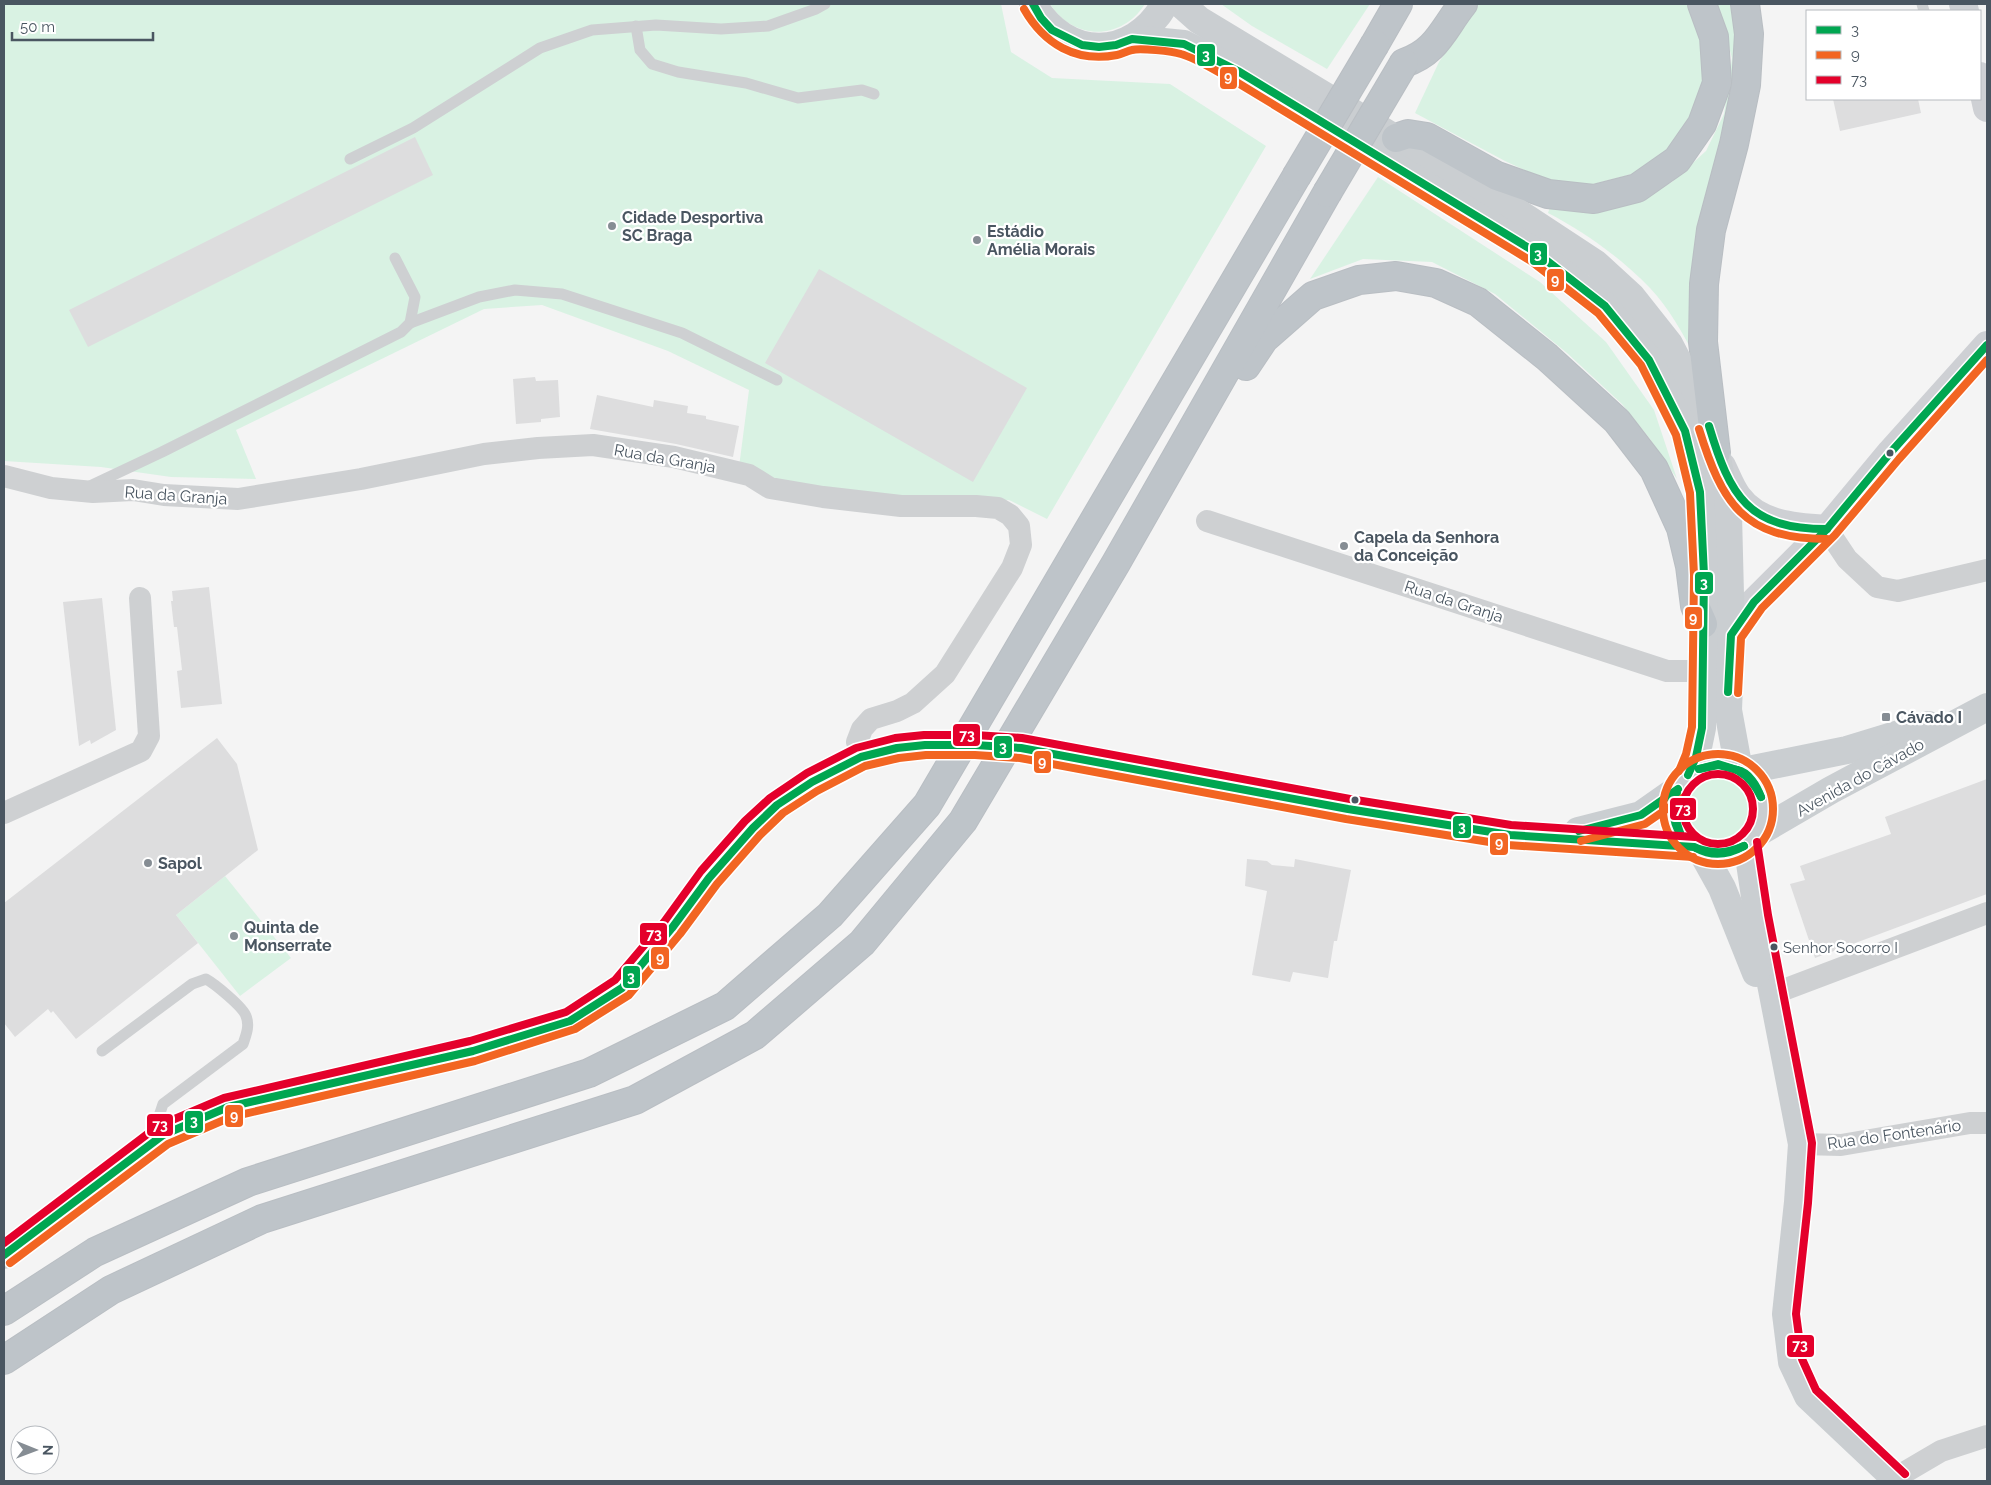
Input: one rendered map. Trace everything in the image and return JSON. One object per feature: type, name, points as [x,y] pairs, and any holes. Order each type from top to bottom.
[{"type":"highway","points":[[1375,44],[1378,20],[1384,4]]},
{"type":"highway","points":[[4,1311],[95,1252],[248,1182],[589,1073],[725,1006],[830,915],[927,805],[1398,4]]},
{"type":"highway","points":[[4,1360],[111,1290],[262,1220],[636,1100],[755,1036],[862,943],[963,822],[1116,563],[1327,193],[1441,4]]},
{"type":"highway","points":[[1404,64],[1419,58],[1435,44],[1463,4]]},
{"type":"highway","points":[[1396,138],[1408,134],[1427,137],[1497,176],[1548,194],[1594,198],[1637,188],[1677,160],[1702,124],[1717,83],[1714,37],[1702,4]]},
{"type":"highway","points":[[1716,453],[1703,342],[1704,284],[1711,230],[1734,144],[1746,85],[1749,34],[1745,4]]},
{"type":"highway","points":[[1116,563],[1141,538],[1220,405],[1264,339],[1313,296],[1359,280],[1396,276],[1436,283],[1478,302],[1547,357],[1617,422],[1654,469],[1681,528],[1690,566],[1695,606],[1704,624]]},
{"type":"main road","points":[[1033,4],[1041,18],[1052,30],[1066,39],[1082,45],[1099,47],[1116,45],[1132,39],[1146,30],[1165,4]]},
{"type":"main road","points":[[1181,4],[1206,24],[1517,212],[1596,264],[1631,296],[1673,352],[1704,411],[1716,453],[1728,514],[1730,635],[1728,710],[1740,771]]},
{"type":"main road","points":[[1132,39],[1184,44],[1238,71],[1537,253],[1605,306],[1649,360],[1685,431],[1700,492],[1704,624],[1702,728],[1696,757],[1683,782],[1674,801],[1673,816],[1677,830],[1686,842],[1712,854],[1727,854],[1741,849],[1753,838],[1763,814],[1759,790],[1752,780],[1729,766],[1714,764],[1700,768],[1683,782],[1641,815],[1594,828],[1542,837]]},
{"type":"main road","name":"Avenida do Cávado","points":[[1740,771],[1847,750],[1987,707]]},
{"type":"main road","name":"Avenida do Cávado","points":[[1753,838],[1831,790],[1987,707]]},
{"type":"main road","points":[[4,1255],[163,1134],[228,1107],[474,1050],[570,1021],[622,988],[672,928],[709,878],[753,828],[777,805],[812,782],[861,757],[897,748],[925,745],[975,745],[1021,748],[1358,810],[1510,835],[1698,849]]},
{"type":"main road","points":[[1753,838],[1758,918],[1802,1144],[1786,1314],[1792,1362],[1808,1396],[1897,1480]]},
{"type":"main road","points":[[1698,849],[1722,888],[1764,994],[1785,1063]]},
{"type":"street","points":[[1730,635],[1754,602],[1827,529],[1891,452],[1987,345]]},
{"type":"street","name":"Rua da Granja","points":[[4,476],[51,488],[79,491],[133,490],[164,495],[238,499],[361,479],[484,454],[538,448],[593,445],[674,456],[749,475],[770,488],[823,497],[901,506],[976,506],[998,508],[1010,515],[1019,526],[1021,545],[1012,568],[972,634],[939,680],[913,704],[871,719],[862,729],[857,742],[861,757]]},
{"type":"street","points":[[1716,453],[1738,498],[1757,515],[1791,527],[1827,529]]},
{"type":"street","name":"Rua da Granja","points":[[1207,521],[1667,670],[1703,671]]},
{"type":"street","points":[[1827,529],[1846,559],[1877,587],[1898,591],[1987,570]]},
{"type":"street","points":[[4,813],[141,751],[149,736],[140,598]]},
{"type":"street","points":[[1773,994],[1987,912]]},
{"type":"street","name":"Rua do Fontenário","points":[[1802,1144],[1841,1145],[1970,1123],[1987,1123]]},
{"type":"street","points":[[1897,1480],[1940,1451],[1987,1436]]},
{"type":"lane","points":[[350,159],[413,128],[540,48],[592,30],[656,24],[721,29],[768,26],[825,4]]},
{"type":"lane","points":[[636,26],[640,50],[652,64],[678,72],[746,83],[798,98],[862,90],[874,94]]},
{"type":"lane","points":[[395,258],[416,297],[410,323]]},
{"type":"lane","points":[[79,491],[392,338],[410,323],[479,297],[515,290],[562,294],[682,333],[777,380]]},
{"type":"lane","points":[[102,1051],[192,984],[206,979],[217,985],[246,1015],[248,1030],[243,1044],[163,1104],[159,1116],[163,1134]]},
{"type":"green space","name":"Cidade Desportiva SC Braga","points":[[4,4],[1001,4],[1011,52],[1052,78],[1170,84],[1266,146],[1047,519],[1009,500],[975,501],[814,492],[739,467],[749,390],[668,351],[542,305],[484,309],[236,430],[256,479],[171,477],[101,467],[4,461]]},
{"type":"green space","points":[[1050,4],[1145,4],[1135,16],[1123,25],[1111,30],[1098,32],[1084,30],[1072,25],[1060,16]]},
{"type":"green space","points":[[1221,4],[1370,4],[1327,69],[1252,26]]},
{"type":"green space","points":[[1478,4],[1690,4],[1702,35],[1706,63],[1697,114],[1677,144],[1636,173],[1586,186],[1546,180],[1505,161],[1415,113],[1439,62]]},
{"type":"green space","points":[[1717,4],[1736,4],[1740,83],[1696,358],[1669,313],[1657,296],[1639,277],[1602,246],[1548,213],[1551,204],[1636,202],[1672,182],[1706,151],[1724,114],[1732,58]]},
{"type":"green space","points":[[1378,177],[1540,282],[1606,342],[1654,410],[1677,479],[1650,439],[1622,404],[1567,353],[1495,294],[1432,262],[1363,259],[1310,279]]},
{"type":"green space","points":[[1715,777],[1728,780],[1739,787],[1746,798],[1749,811],[1746,824],[1739,835],[1728,842],[1715,845],[1702,842],[1691,835],[1684,824],[1681,811],[1684,798],[1691,787],[1702,780]]},
{"type":"green space","name":"Quinta de Monserrate","points":[[225,876],[291,958],[240,996],[176,915]]},
{"type":"building","points":[[1833,100],[1918,100],[1921,113],[1840,131]]},
{"type":"building","points":[[415,137],[433,175],[88,347],[69,310]]},
{"type":"building","points":[[819,269],[1027,388],[973,482],[765,363]]},
{"type":"building","points":[[535,377],[536,381],[558,380],[560,417],[541,419],[541,422],[516,424],[513,379]]},
{"type":"building","points":[[597,395],[653,407],[654,400],[688,406],[687,413],[706,416],[706,419],[739,426],[733,457],[676,444],[590,429]]},
{"type":"building","points":[[209,587],[222,704],[181,708],[177,671],[182,670],[177,627],[174,627],[171,601],[173,601],[172,591]]},
{"type":"building","points":[[102,598],[116,730],[91,744],[90,740],[79,746],[63,602]]},
{"type":"building","name":"Sapol","points":[[217,738],[237,764],[258,850],[176,915],[198,943],[76,1039],[53,1011],[51,1013],[48,1009],[15,1037],[4,1023],[4,903]]},
{"type":"building","points":[[1987,779],[1987,894],[1815,958],[1790,884],[1805,880],[1800,866],[1891,834],[1885,817]]},
{"type":"building","points":[[1247,859],[1267,861],[1272,865],[1294,867],[1295,859],[1351,870],[1337,941],[1334,941],[1328,978],[1293,972],[1290,982],[1252,975],[1267,891],[1245,886]]},
{"type":"transit line","name":"3","points":[[1033,4],[1041,18],[1052,30],[1082,45],[1099,47],[1116,45],[1132,39],[1184,44],[1238,71],[1537,253],[1605,306],[1649,360],[1685,431],[1700,492],[1704,575],[1702,728],[1696,757],[1688,775]]},
{"type":"transit line","name":"9","points":[[1024,9],[1041,32],[1051,41],[1075,53],[1102,57],[1136,49],[1156,50],[1181,54],[1201,62],[1531,261],[1598,313],[1641,365],[1676,435],[1690,493],[1694,575],[1692,727],[1686,754],[1679,771]]},
{"type":"transit line","name":"3","points":[[1728,692],[1731,635],[1754,602],[1827,529],[1891,452],[1987,345]]},
{"type":"transit line","name":"9","points":[[1738,693],[1741,638],[1762,608],[1835,535],[1899,459],[1987,360]]},
{"type":"transit line","name":"3","points":[[1709,426],[1725,472],[1746,504],[1760,515],[1778,523],[1827,529]]},
{"type":"transit line","name":"9","points":[[1699,429],[1717,477],[1727,496],[1740,512],[1756,524],[1775,532],[1798,537],[1827,539]]},
{"type":"transit line","name":"73","points":[[4,1243],[158,1126],[224,1098],[470,1041],[566,1012],[615,980],[664,922],[701,871],[745,821],[770,798],[807,773],[856,748],[895,738],[924,735],[975,735],[1022,738],[1350,799],[1511,825],[1695,837]]},
{"type":"transit line","name":"3","points":[[4,1255],[163,1135],[228,1107],[473,1051],[570,1021],[622,988],[672,928],[709,878],[753,828],[777,805],[812,782],[861,757],[897,748],[925,745],[975,745],[1021,748],[1348,809],[1510,835],[1694,847]]},
{"type":"transit line","name":"9","points":[[1718,754],[1739,758],[1757,770],[1769,788],[1773,809],[1769,830],[1757,848],[1739,860],[1718,864],[1697,860],[1679,848],[1667,830],[1663,809],[1667,788],[1679,770],[1697,758],[1718,754]]},
{"type":"transit line","name":"9","points":[[10,1263],[168,1144],[231,1117],[475,1061],[575,1029],[629,995],[680,934],[717,884],[760,835],[783,813],[817,791],[865,766],[899,758],[926,755],[975,755],[1020,758],[1346,819],[1508,845],[1693,857]]},
{"type":"transit line","name":"3","points":[[1699,769],[1718,764],[1737,770]]},
{"type":"transit line","name":"3","points":[[1699,769],[1718,765],[1737,770]]},
{"type":"transit line","name":"3","points":[[1737,770],[1749,777],[1755,784],[1761,797]]},
{"type":"transit line","name":"3","points":[[1737,770],[1745,775],[1761,797]]},
{"type":"transit line","name":"73","points":[[1718,774],[1731,777],[1743,784],[1750,796],[1753,809],[1750,822],[1743,834],[1731,841],[1718,844],[1705,841],[1693,834],[1686,822],[1683,809],[1686,796],[1693,784],[1705,777],[1718,774]]},
{"type":"transit line","name":"3","points":[[1579,831],[1641,815],[1678,789]]},
{"type":"transit line","name":"3","points":[[1677,791],[1674,814],[1680,833]]},
{"type":"transit line","name":"3","points":[[1677,791],[1674,813],[1675,824],[1680,833]]},
{"type":"transit line","name":"9","points":[[1581,841],[1645,824],[1684,797]]},
{"type":"transit line","name":"73","points":[[1757,842],[1768,915],[1812,1143],[1808,1203],[1796,1314],[1802,1359],[1816,1390],[1905,1474]]},
{"type":"transit line","name":"3","points":[[1696,848],[1720,852],[1731,851],[1744,846]]},
{"type":"transit line","name":"3","points":[[1696,848],[1708,853],[1720,854],[1744,846]]},
{"type":"place","name":"Cidade Desportiva SC Braga","points":[[612,226]]},
{"type":"place","name":"Estádio Amélia Morais","points":[[977,240]]},
{"type":"place","name":"Capela da Senhora da Conceição","points":[[1344,546]]},
{"type":"place","name":"Cávado I","points":[[1886,717]]},
{"type":"place","name":"Sapol","points":[[148,863]]},
{"type":"place","name":"Quinta de Monserrate","points":[[234,936]]},
{"type":"place","name":"Senhor Socorro I","points":[[1774,947]]}]
